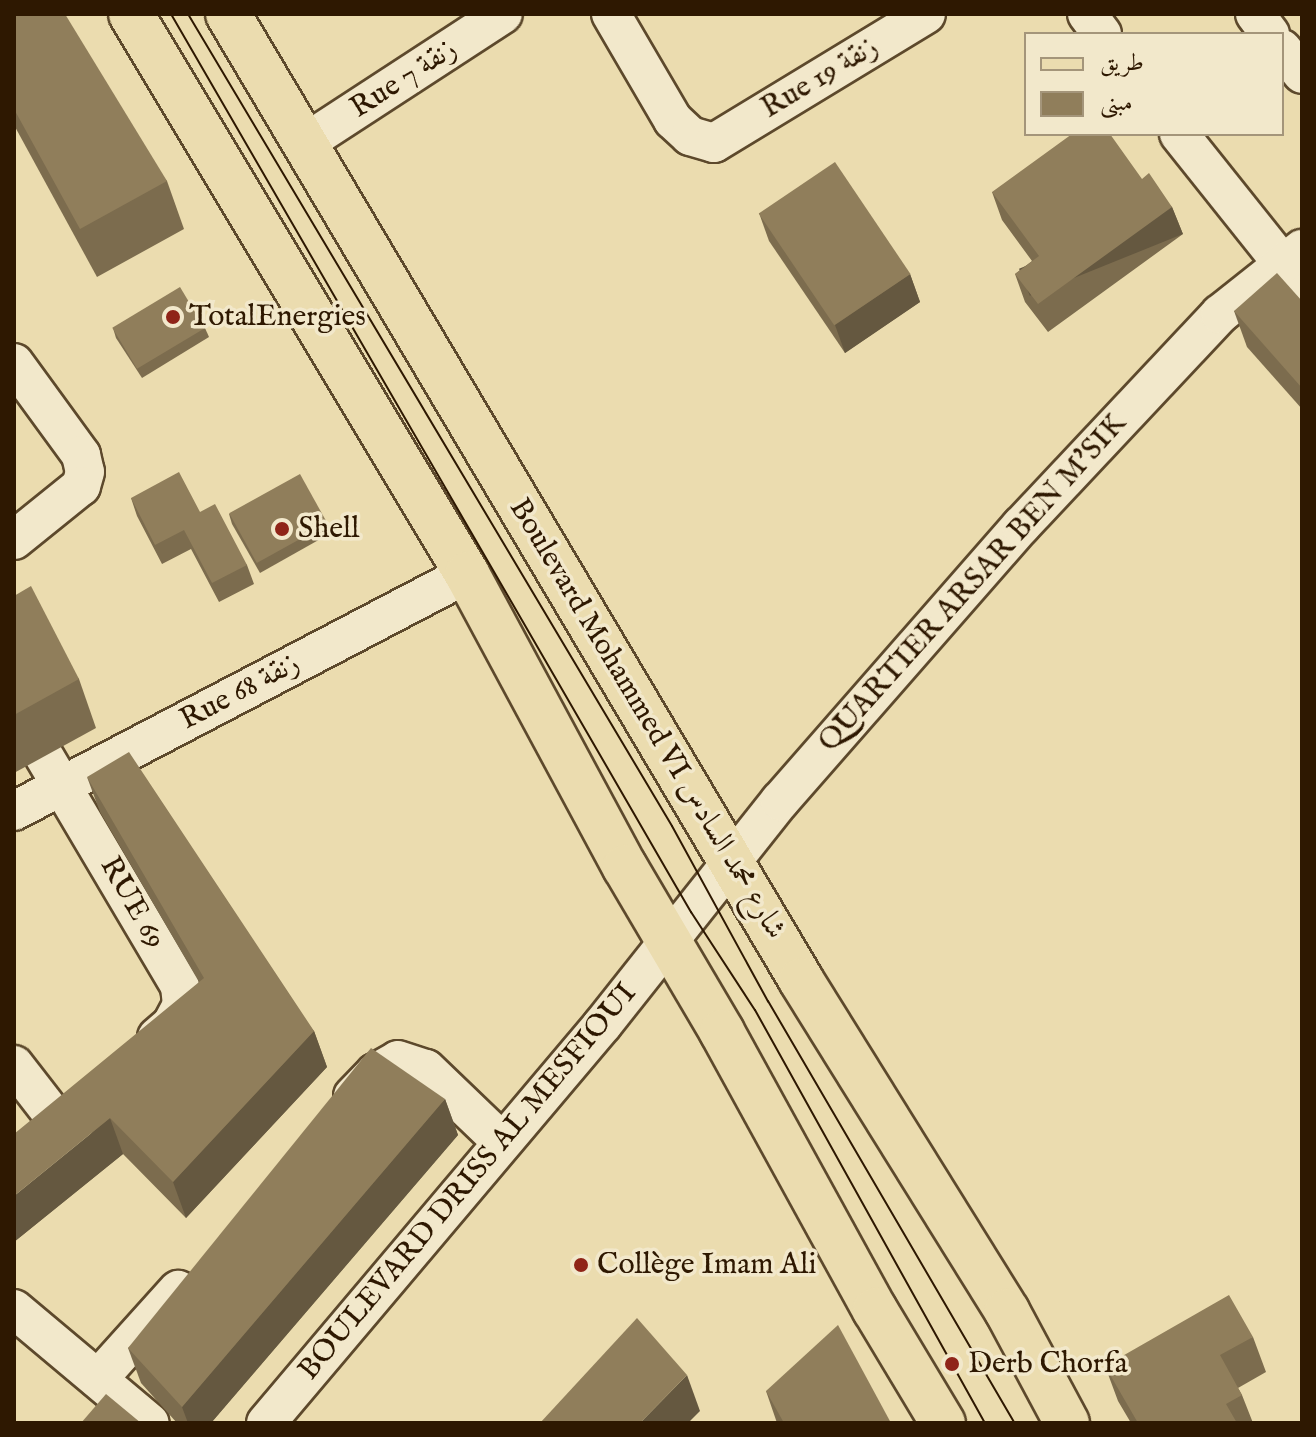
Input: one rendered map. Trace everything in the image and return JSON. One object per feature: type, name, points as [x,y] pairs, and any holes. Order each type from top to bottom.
[{"type":"main road","points":[[131,14],[467,574],[875,1310],[943,1423]]},
{"type":"main road","name":"Boulevard Mohammed VI شارع محمد السادس","points":[[228,14],[801,980],[1007,1311],[1067,1423]]},
{"type":"street","name":"Rue 7 زنقة","points":[[305,143],[503,14]]},
{"type":"street","name":"Rue 19 زنقة","points":[[611,14],[673,120],[690,136],[714,143],[926,14]]},
{"type":"street","points":[[1087,14],[1100,32]]},
{"type":"street","points":[[1255,14],[1268,32]]},
{"type":"street","points":[[1284,52],[1302,74]]},
{"type":"street","points":[[1181,136],[1295,268]]},
{"type":"street","name":"QUARTIER ARSAR BEN M'SIK","points":[[669,941],[780,801],[1021,526],[1180,355],[1220,314],[1295,268]]},
{"type":"street","points":[[14,363],[81,455],[85,472],[81,486],[14,540]]},
{"type":"street","name":"Rue 68 زنقة","points":[[14,811],[54,770],[467,574]]},
{"type":"street","name":"RUE 69","points":[[54,770],[180,986],[182,1005],[172,1024],[127,1063]]},
{"type":"street","name":"BOULEVARD DRISS AL MESFIOUI","points":[[266,1423],[603,1024],[669,941]]},
{"type":"street","points":[[332,1120],[375,1073],[398,1060],[426,1069],[502,1142]]},
{"type":"street","points":[[14,1065],[59,1122]]},
{"type":"street","points":[[98,1379],[204,1261]]},
{"type":"street","points":[[14,1309],[150,1423]]},
{"type":"building","points":[[14,14],[65,14],[167,181],[80,229],[14,109]]},
{"type":"building","points":[[1069,136],[1111,136],[1142,179],[1149,173],[1172,207],[1038,304],[1015,274],[1039,256],[992,192]]},
{"type":"building","points":[[835,162],[910,274],[834,325],[759,213]]},
{"type":"building","points":[[1277,273],[1302,301],[1302,388],[1234,311]]},
{"type":"building","name":"TotalEnergies","points":[[180,287],[205,328],[137,369],[112,328]]},
{"type":"building","points":[[179,472],[200,512],[215,504],[247,565],[212,583],[184,530],[155,545],[131,498]]},
{"type":"building","name":"Shell","points":[[300,474],[328,524],[257,563],[229,513]]},
{"type":"building","points":[[31,586],[79,679],[14,715],[14,596]]},
{"type":"building","points":[[129,752],[314,1031],[173,1182],[110,1118],[14,1196],[14,1134],[204,978],[87,777]]},
{"type":"building","points":[[371,1048],[445,1099],[182,1407],[128,1348]]},
{"type":"building","points":[[1229,1295],[1253,1337],[1220,1355],[1242,1395],[1226,1404],[1237,1423],[1138,1423],[1105,1366]]},
{"type":"building","points":[[637,1318],[687,1375],[640,1423],[540,1423]]},
{"type":"building","points":[[838,1325],[891,1423],[784,1423],[766,1391]]},
{"type":"building","points":[[106,1394],[141,1423],[81,1423]]},
{"type":"tram line","points":[[171,14],[691,912],[755,1010],[985,1423]]},
{"type":"tram line","points":[[188,14],[672,826],[768,1001],[1015,1423]]},
{"type":"place","name":"TotalEnergies","points":[[173,317]]},
{"type":"place","name":"Shell","points":[[282,529]]},
{"type":"place","name":"Collège Imam Ali","points":[[581,1265]]},
{"type":"place","name":"Derb Chorfa","points":[[952,1364]]}]
